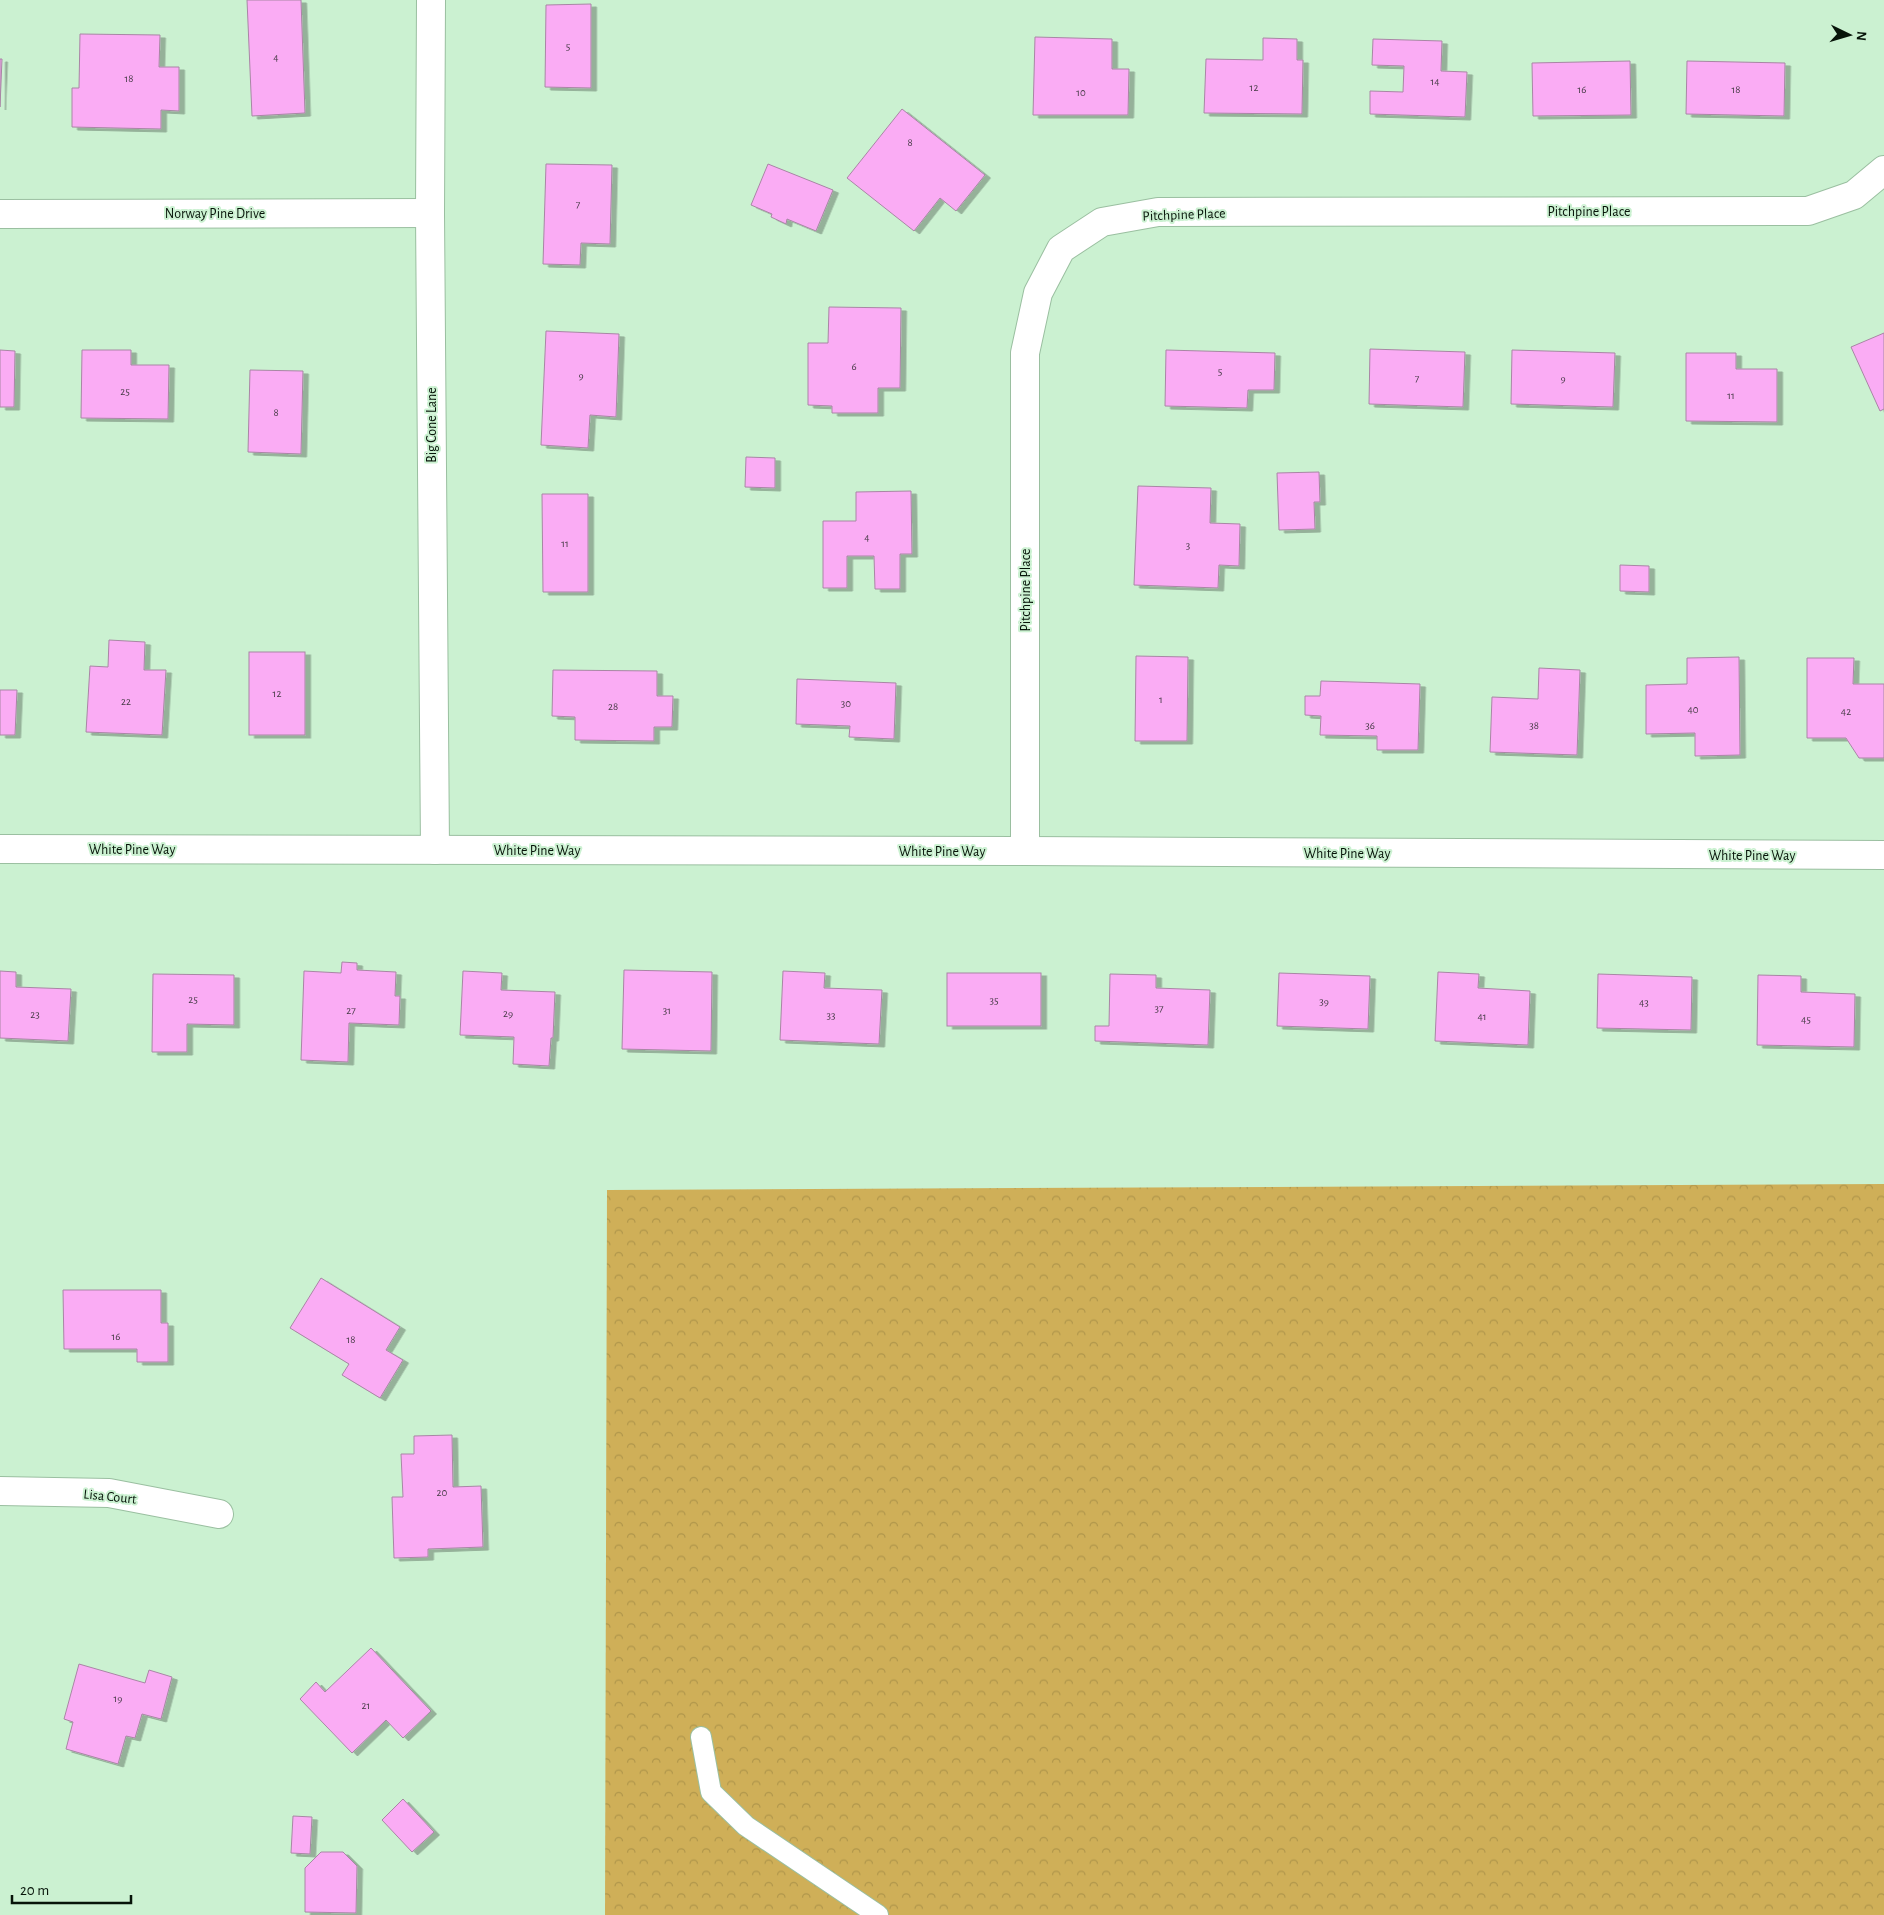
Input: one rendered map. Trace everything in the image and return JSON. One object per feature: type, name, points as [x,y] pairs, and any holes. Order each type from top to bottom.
[{"type":"street","name":"Big Cone Lane","points":[[431,0],[430,212],[435,850]]},
{"type":"street","name":"Pitchpine Place","points":[[1025,851],[1024,353],[1038,293],[1061,249],[1102,222],[1158,212],[1808,211],[1854,195],[1884,170]]},
{"type":"street","name":"Norway Pine Drive","points":[[0,214],[430,212]]},
{"type":"street","name":"White Pine Way","points":[[0,849],[1884,855]]},
{"type":"street","name":"Lisa Court","points":[[0,1491],[109,1493],[219,1514]]},
{"type":"lane","points":[[701,1737],[711,1792],[746,1826],[878,1915]]},
{"type":"green space","points":[[1884,1184],[1884,1915],[605,1915],[607,1190]]},
{"type":"building","points":[[247,0],[301,0],[305,113],[252,116]]},
{"type":"building","points":[[591,4],[591,88],[545,87],[546,5]]},
{"type":"building","points":[[80,34],[160,35],[159,67],[179,67],[179,111],[161,110],[161,129],[72,127],[72,88],[79,88]]},
{"type":"building","points":[[1035,37],[1112,39],[1112,69],[1129,69],[1128,115],[1033,115]]},
{"type":"building","points":[[1263,38],[1297,39],[1297,60],[1303,60],[1302,114],[1204,113],[1206,59],[1263,60]]},
{"type":"building","points":[[1373,39],[1442,41],[1441,71],[1467,72],[1465,117],[1370,114],[1370,91],[1403,92],[1404,66],[1372,65]]},
{"type":"building","points":[[0,59],[2,59],[0,107]]},
{"type":"building","points":[[1630,61],[1631,115],[1533,116],[1532,63]]},
{"type":"building","points":[[1687,61],[1785,63],[1784,116],[1686,114]]},
{"type":"building","points":[[902,109],[985,175],[956,211],[940,198],[914,231],[847,178]]},
{"type":"building","points":[[546,164],[612,165],[610,244],[581,243],[580,265],[543,264]]},
{"type":"building","points":[[768,164],[833,190],[816,231],[787,219],[786,224],[771,217],[772,214],[751,205]]},
{"type":"building","points":[[829,307],[901,308],[900,388],[878,388],[878,413],[832,413],[832,406],[808,405],[808,343],[828,343]]},
{"type":"building","points":[[546,331],[619,334],[616,417],[590,415],[588,448],[541,445]]},
{"type":"building","points":[[1884,333],[1884,409],[1880,411],[1851,347]]},
{"type":"building","points":[[1370,349],[1465,352],[1463,407],[1369,404]]},
{"type":"building","points":[[0,350],[15,351],[14,407],[0,407]]},
{"type":"building","points":[[82,350],[131,350],[131,365],[169,365],[168,419],[81,418]]},
{"type":"building","points":[[1166,350],[1275,353],[1274,390],[1248,390],[1247,408],[1165,406]]},
{"type":"building","points":[[1512,350],[1615,353],[1613,407],[1511,404]]},
{"type":"building","points":[[1686,353],[1736,353],[1736,369],[1777,369],[1777,422],[1686,421]]},
{"type":"building","points":[[250,370],[303,371],[301,454],[248,452]]},
{"type":"building","points":[[746,457],[775,458],[775,488],[745,487]]},
{"type":"building","points":[[1319,472],[1320,502],[1314,502],[1315,529],[1279,530],[1277,473]]},
{"type":"building","points":[[1138,486],[1211,488],[1210,523],[1240,524],[1239,566],[1219,565],[1218,588],[1134,585]]},
{"type":"building","points":[[911,491],[912,554],[900,554],[900,589],[875,589],[874,556],[847,556],[847,588],[823,588],[823,521],[856,521],[856,492]]},
{"type":"building","points":[[542,494],[588,494],[588,592],[543,592]]},
{"type":"building","points":[[1620,565],[1649,566],[1649,592],[1620,591]]},
{"type":"building","points":[[109,640],[145,642],[144,670],[166,670],[162,735],[86,732],[90,666],[108,667]]},
{"type":"building","points":[[249,652],[305,652],[305,735],[249,735]]},
{"type":"building","points":[[1136,656],[1188,657],[1187,741],[1135,741]]},
{"type":"building","points":[[1739,657],[1740,755],[1695,756],[1695,733],[1646,734],[1646,685],[1687,684],[1687,658]]},
{"type":"building","points":[[1807,658],[1854,658],[1853,684],[1884,684],[1884,758],[1859,758],[1846,738],[1807,738]]},
{"type":"building","points":[[1539,668],[1580,670],[1577,755],[1490,752],[1492,697],[1538,699]]},
{"type":"building","points":[[553,670],[657,671],[657,696],[673,696],[672,727],[654,727],[654,741],[575,740],[575,717],[552,716]]},
{"type":"building","points":[[797,679],[896,683],[894,739],[849,737],[850,726],[796,724]]},
{"type":"building","points":[[1321,681],[1420,684],[1418,750],[1377,750],[1377,736],[1320,735],[1321,716],[1305,715],[1305,696],[1320,696]]},
{"type":"building","points":[[0,690],[17,690],[15,735],[0,735]]},
{"type":"building","points":[[342,962],[357,963],[357,970],[396,972],[395,996],[400,996],[399,1025],[349,1023],[348,1062],[301,1060],[304,971],[341,973]]},
{"type":"building","points":[[624,970],[712,972],[711,1051],[622,1049]]},
{"type":"building","points":[[0,971],[16,972],[16,987],[71,989],[68,1041],[0,1038]]},
{"type":"building","points":[[463,971],[502,973],[501,990],[555,992],[553,1038],[551,1038],[549,1066],[513,1064],[514,1037],[460,1035]]},
{"type":"building","points":[[783,971],[825,973],[824,988],[882,990],[879,1044],[780,1040]]},
{"type":"building","points":[[1438,972],[1479,974],[1478,988],[1530,991],[1528,1045],[1435,1041]]},
{"type":"building","points":[[947,973],[1041,973],[1041,1026],[947,1026]]},
{"type":"building","points":[[1279,973],[1370,976],[1368,1029],[1277,1026]]},
{"type":"building","points":[[153,974],[234,975],[234,1025],[187,1024],[187,1052],[152,1052]]},
{"type":"building","points":[[1110,974],[1156,975],[1156,988],[1210,990],[1208,1045],[1095,1041],[1095,1026],[1109,1026]]},
{"type":"building","points":[[1598,974],[1692,977],[1691,1030],[1597,1028]]},
{"type":"building","points":[[1758,975],[1801,976],[1801,992],[1855,994],[1854,1047],[1757,1045]]},
{"type":"building","points":[[321,1278],[400,1327],[386,1350],[403,1360],[380,1398],[342,1375],[349,1364],[290,1328]]},
{"type":"building","points":[[63,1290],[161,1290],[161,1323],[168,1323],[168,1362],[137,1362],[137,1349],[64,1349]]},
{"type":"building","points":[[452,1435],[453,1487],[481,1486],[483,1547],[428,1549],[428,1557],[394,1558],[392,1497],[403,1497],[401,1454],[414,1454],[414,1436]]},
{"type":"building","points":[[371,1648],[431,1711],[403,1738],[386,1720],[352,1753],[300,1699],[316,1682],[325,1692]]},
{"type":"building","points":[[79,1664],[145,1683],[149,1670],[172,1677],[161,1719],[142,1714],[135,1738],[126,1736],[118,1764],[66,1749],[73,1722],[64,1719]]},
{"type":"building","points":[[403,1799],[434,1832],[412,1852],[382,1820]]},
{"type":"building","points":[[293,1816],[312,1817],[310,1854],[291,1853]]},
{"type":"building","points":[[321,1852],[343,1852],[357,1866],[356,1913],[305,1912],[305,1868]]}]
